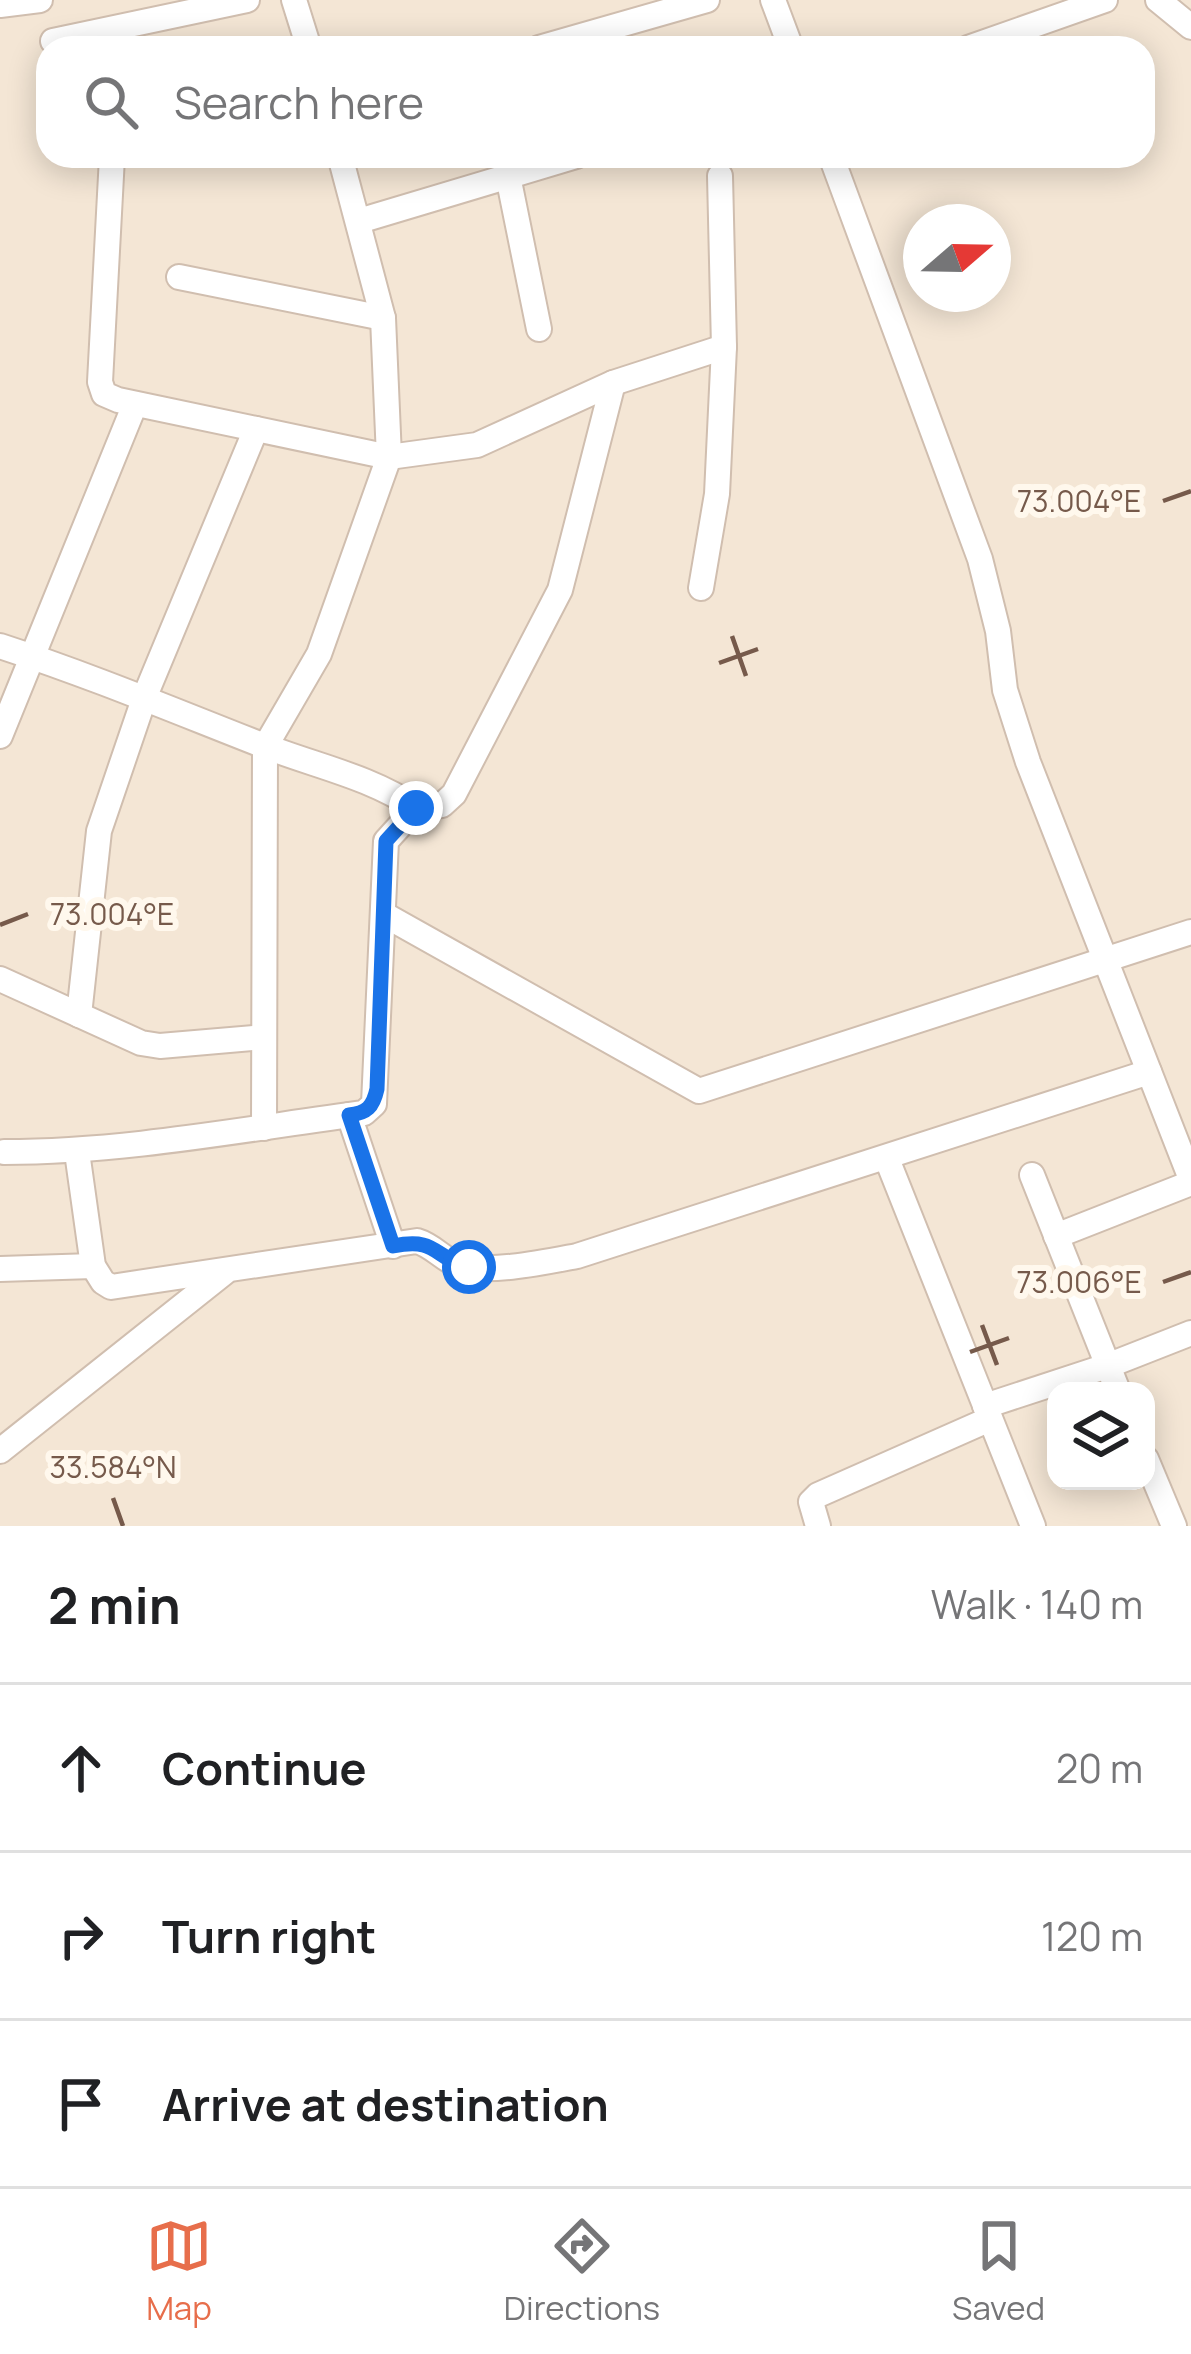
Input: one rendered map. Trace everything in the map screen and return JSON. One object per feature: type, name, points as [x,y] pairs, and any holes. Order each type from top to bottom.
[{"type":"street","points":[[0,5],[40,0]]},
{"type":"street","points":[[77,36],[247,0]]},
{"type":"street","points":[[294,0],[304,36]]},
{"type":"street","points":[[580,36],[707,0]]},
{"type":"street","points":[[773,0],[786,36]]},
{"type":"street","points":[[1002,36],[1105,0]]},
{"type":"street","points":[[1158,0],[1191,27]]},
{"type":"street","points":[[111,168],[100,382],[104,394],[135,404],[389,457],[477,446],[613,383],[724,347]]},
{"type":"street","points":[[264,1128],[265,747],[319,654],[389,457],[383,318],[344,168]]},
{"type":"street","points":[[359,220],[535,168]]},
{"type":"street","points":[[835,168],[980,559],[998,631],[1005,690],[1028,762],[1191,1181],[1056,1236]]},
{"type":"street","points":[[508,176],[539,329]]},
{"type":"street","points":[[701,588],[717,494],[724,347],[720,176]]},
{"type":"street","points":[[179,277],[383,318]]},
{"type":"street","points":[[0,646],[145,696],[265,747],[383,786],[416,808],[442,805],[454,794],[560,590],[613,383]]},
{"type":"street","points":[[0,736],[135,404]]},
{"type":"street","points":[[79,1015],[99,831],[145,696],[256,429]]},
{"type":"street","points":[[4,1152],[77,1152],[364,1113],[374,1104],[377,1089],[386,841],[416,808]]},
{"type":"street","points":[[383,914],[699,1091],[1191,932]]},
{"type":"street","points":[[0,979],[141,1043],[160,1046],[264,1037]]},
{"type":"street","points":[[77,1152],[94,1266],[111,1287],[417,1241],[431,1245],[452,1263],[469,1267],[540,1262],[577,1256],[1149,1072]]},
{"type":"street","points":[[349,1115],[393,1246]]},
{"type":"street","points":[[887,1159],[1033,1526]]},
{"type":"street","points":[[1032,1175],[1114,1382]]},
{"type":"street","points":[[0,1269],[94,1266]]},
{"type":"street","points":[[0,1451],[227,1270]]},
{"type":"street","points":[[818,1526],[812,1502],[818,1495],[987,1412],[1191,1333]]},
{"type":"street","points":[[1155,1481],[1174,1526]]},
{"type":"shaded area","points":[[0,0],[1191,0],[1191,1526],[0,1526]]},
{"type":"route","points":[[416,808],[386,841],[377,1089],[374,1104],[364,1113],[349,1115],[393,1246],[417,1241],[431,1245],[452,1263],[469,1267]]}]
